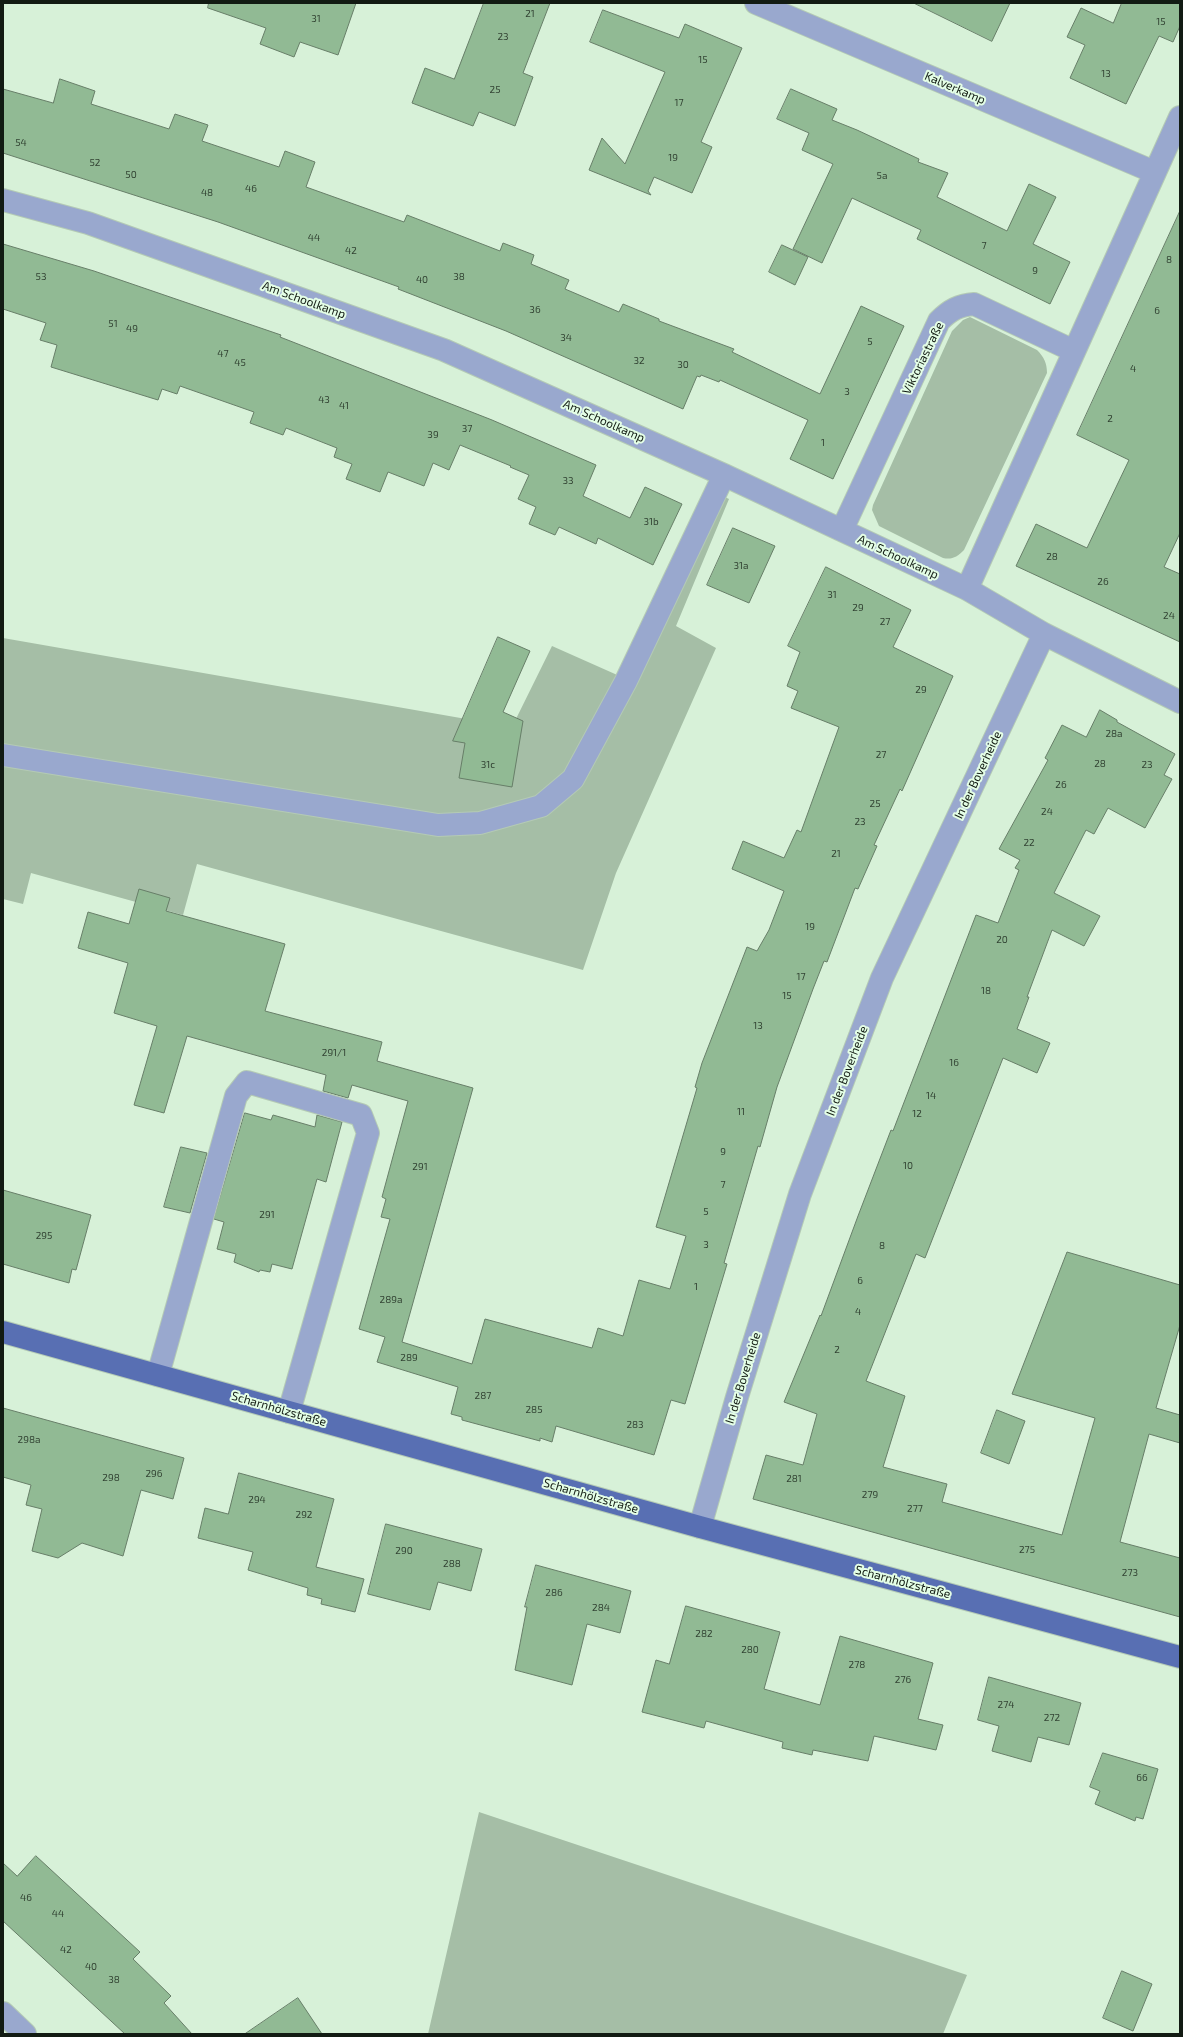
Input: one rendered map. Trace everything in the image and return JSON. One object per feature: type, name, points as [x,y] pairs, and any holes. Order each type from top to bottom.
[{"type":"main road","name":"Scharnhölzstraße","points":[[3,1332],[700,1527],[1180,1657]]},
{"type":"street","name":"Kalverkamp","points":[[756,3],[1154,172]]},
{"type":"street","points":[[967,590],[1180,117]]},
{"type":"street","name":"Am Schoolkamp","points":[[3,200],[88,223],[444,350],[724,475],[842,530],[967,590],[1044,634],[1180,702]]},
{"type":"street","name":"Viktoriastraße","points":[[842,530],[939,321],[949,311],[962,305],[974,304],[1074,351]]},
{"type":"street","points":[[3,755],[438,825],[480,823],[541,806],[574,779],[626,681],[724,475]]},
{"type":"street","name":"In der Boverheide","points":[[700,1527],[737,1397],[800,1194],[882,978],[1044,634]]},
{"type":"street","points":[[158,1375],[236,1096],[247,1082],[361,1115],[368,1133],[289,1412]]},
{"type":"street","points":[[3,2013],[25,2034]]},
{"type":"green space","points":[[970,317],[1037,350],[1045,360],[1047,373],[964,550],[954,557],[946,559],[879,526],[872,510],[952,331],[963,320]]},
{"type":"green space","points":[[710,490],[729,499],[676,626],[716,648],[616,873],[583,970],[197,864],[183,915],[31,873],[23,904],[3,899],[3,638],[512,727],[552,646],[624,678]]},
{"type":"green space","points":[[479,1812],[967,1975],[943,2034],[428,2034]]},
{"type":"building","points":[[209,3],[356,3],[338,55],[300,42],[294,57],[260,44],[266,28],[208,8]]},
{"type":"building","points":[[484,3],[550,3],[523,73],[533,77],[515,126],[479,112],[473,126],[412,103],[425,68],[454,79]]},
{"type":"building","points":[[914,3],[1010,3],[992,41]]},
{"type":"building","points":[[1122,3],[1180,3],[1180,26],[1173,42],[1159,36],[1126,104],[1070,78],[1085,45],[1067,37],[1081,8],[1113,23]]},
{"type":"building","points":[[603,10],[679,38],[685,24],[742,48],[701,142],[712,147],[692,193],[654,177],[648,191],[651,195],[589,170],[602,138],[625,164],[665,72],[590,42]]},
{"type":"building","points":[[60,79],[95,91],[91,104],[169,129],[175,114],[208,125],[202,141],[279,167],[285,151],[315,162],[306,187],[404,222],[407,215],[500,251],[503,243],[534,255],[531,264],[569,280],[565,289],[619,312],[623,304],[659,319],[659,321],[734,349],[732,352],[820,394],[861,306],[904,326],[833,479],[790,459],[808,420],[720,380],[719,382],[701,375],[700,377],[697,376],[683,409],[506,331],[398,289],[399,287],[218,222],[3,153],[3,89],[53,103]]},
{"type":"building","points":[[791,89],[837,109],[832,120],[919,159],[918,162],[948,173],[937,197],[1007,231],[1029,184],[1056,197],[1033,244],[1070,262],[1050,304],[917,239],[921,230],[852,198],[822,263],[793,249],[833,164],[802,150],[809,133],[777,119]]},
{"type":"building","points":[[1180,211],[1180,533],[1164,567],[1180,574],[1180,642],[1016,566],[1036,524],[1087,548],[1129,460],[1077,435]]},
{"type":"building","points":[[3,244],[94,271],[281,335],[280,337],[492,420],[596,465],[583,496],[630,518],[645,487],[682,504],[653,565],[598,538],[596,544],[559,527],[555,535],[529,524],[536,507],[518,499],[529,475],[460,445],[449,470],[433,463],[424,486],[388,472],[380,492],[346,479],[352,464],[334,457],[337,448],[286,428],[283,435],[250,423],[254,412],[180,386],[177,394],[162,389],[158,400],[51,367],[57,345],[40,340],[46,323],[3,309]]},
{"type":"building","points":[[782,245],[808,257],[795,285],[769,272]]},
{"type":"building","points":[[733,528],[775,546],[749,603],[707,585]]},
{"type":"building","points":[[826,567],[911,610],[893,647],[953,676],[902,791],[900,789],[874,845],[877,846],[858,889],[855,888],[827,962],[824,961],[813,989],[777,1087],[760,1147],[758,1146],[724,1263],[727,1264],[685,1404],[671,1400],[654,1455],[556,1426],[552,1442],[540,1438],[540,1441],[462,1420],[462,1417],[451,1414],[458,1387],[377,1362],[385,1337],[359,1329],[390,1219],[381,1217],[386,1199],[382,1197],[408,1101],[352,1085],[348,1098],[323,1091],[326,1075],[187,1036],[164,1113],[134,1105],[157,1026],[114,1013],[128,963],[78,948],[88,912],[129,924],[139,889],[170,898],[166,911],[285,944],[265,1011],[382,1042],[377,1061],[473,1088],[402,1342],[472,1364],[485,1319],[592,1348],[598,1328],[623,1336],[639,1280],[670,1289],[686,1236],[656,1227],[697,1088],[695,1087],[702,1063],[747,947],[757,951],[769,930],[784,891],[732,869],[743,841],[784,858],[797,830],[801,832],[839,727],[791,708],[798,691],[787,686],[800,652],[788,646]]},
{"type":"building","points":[[498,637],[530,651],[503,712],[523,721],[512,787],[459,778],[465,743],[453,741]]},
{"type":"building","points":[[1100,710],[1117,720],[1117,722],[1175,754],[1164,775],[1172,779],[1145,828],[1108,808],[1094,834],[1086,830],[1054,893],[1100,916],[1084,946],[1052,930],[1027,997],[1029,997],[1017,1029],[1050,1043],[1037,1073],[1003,1058],[925,1258],[916,1254],[866,1381],[905,1396],[883,1467],[947,1484],[942,1502],[1062,1535],[1095,1418],[1012,1394],[1067,1252],[1180,1285],[1180,1325],[1156,1408],[1180,1415],[1180,1443],[1149,1434],[1120,1542],[1180,1558],[1180,1617],[753,1499],[766,1455],[803,1465],[817,1414],[784,1402],[820,1315],[821,1316],[891,1130],[893,1131],[976,915],[998,923],[1019,870],[1015,868],[1020,860],[999,849],[1048,760],[1045,758],[1062,725],[1086,737]]},
{"type":"building","points":[[245,1113],[271,1120],[273,1115],[315,1127],[317,1115],[342,1122],[326,1182],[317,1179],[292,1269],[272,1264],[270,1272],[260,1270],[259,1272],[234,1262],[236,1254],[217,1249],[224,1222],[214,1219]]},
{"type":"building","points":[[181,1147],[207,1153],[190,1213],[164,1207]]},
{"type":"building","points":[[3,1190],[91,1215],[76,1270],[72,1269],[69,1283],[3,1264]]},
{"type":"building","points":[[3,1408],[184,1458],[173,1499],[141,1490],[123,1556],[82,1543],[58,1558],[32,1551],[42,1509],[26,1505],[31,1485],[3,1477]]},
{"type":"building","points":[[997,1410],[1025,1421],[1009,1464],[981,1453]]},
{"type":"building","points":[[239,1473],[334,1499],[316,1567],[364,1579],[355,1612],[321,1604],[322,1599],[307,1595],[308,1588],[248,1570],[253,1552],[198,1538],[205,1508],[228,1514]]},
{"type":"building","points":[[386,1524],[482,1549],[471,1591],[438,1582],[430,1610],[368,1594]]},
{"type":"building","points":[[536,1565],[631,1591],[620,1633],[587,1624],[572,1685],[515,1670],[527,1607],[525,1607]]},
{"type":"building","points":[[686,1606],[780,1632],[764,1689],[820,1705],[840,1636],[933,1663],[918,1719],[943,1725],[936,1750],[874,1736],[868,1761],[813,1750],[812,1755],[782,1748],[783,1742],[706,1721],[704,1728],[642,1712],[656,1660],[669,1664]]},
{"type":"building","points":[[989,1677],[1081,1703],[1069,1745],[1038,1737],[1031,1762],[992,1751],[999,1726],[978,1720]]},
{"type":"building","points":[[1103,1753],[1158,1769],[1143,1819],[1136,1817],[1135,1821],[1095,1804],[1100,1791],[1090,1787]]},
{"type":"building","points":[[36,1856],[140,1952],[133,1959],[171,1996],[164,2003],[192,2034],[125,2034],[3,1921],[3,1863],[17,1876]]},
{"type":"building","points":[[1122,1971],[1152,1984],[1133,2031],[1103,2018]]},
{"type":"building","points":[[298,1998],[322,2034],[245,2034]]}]
